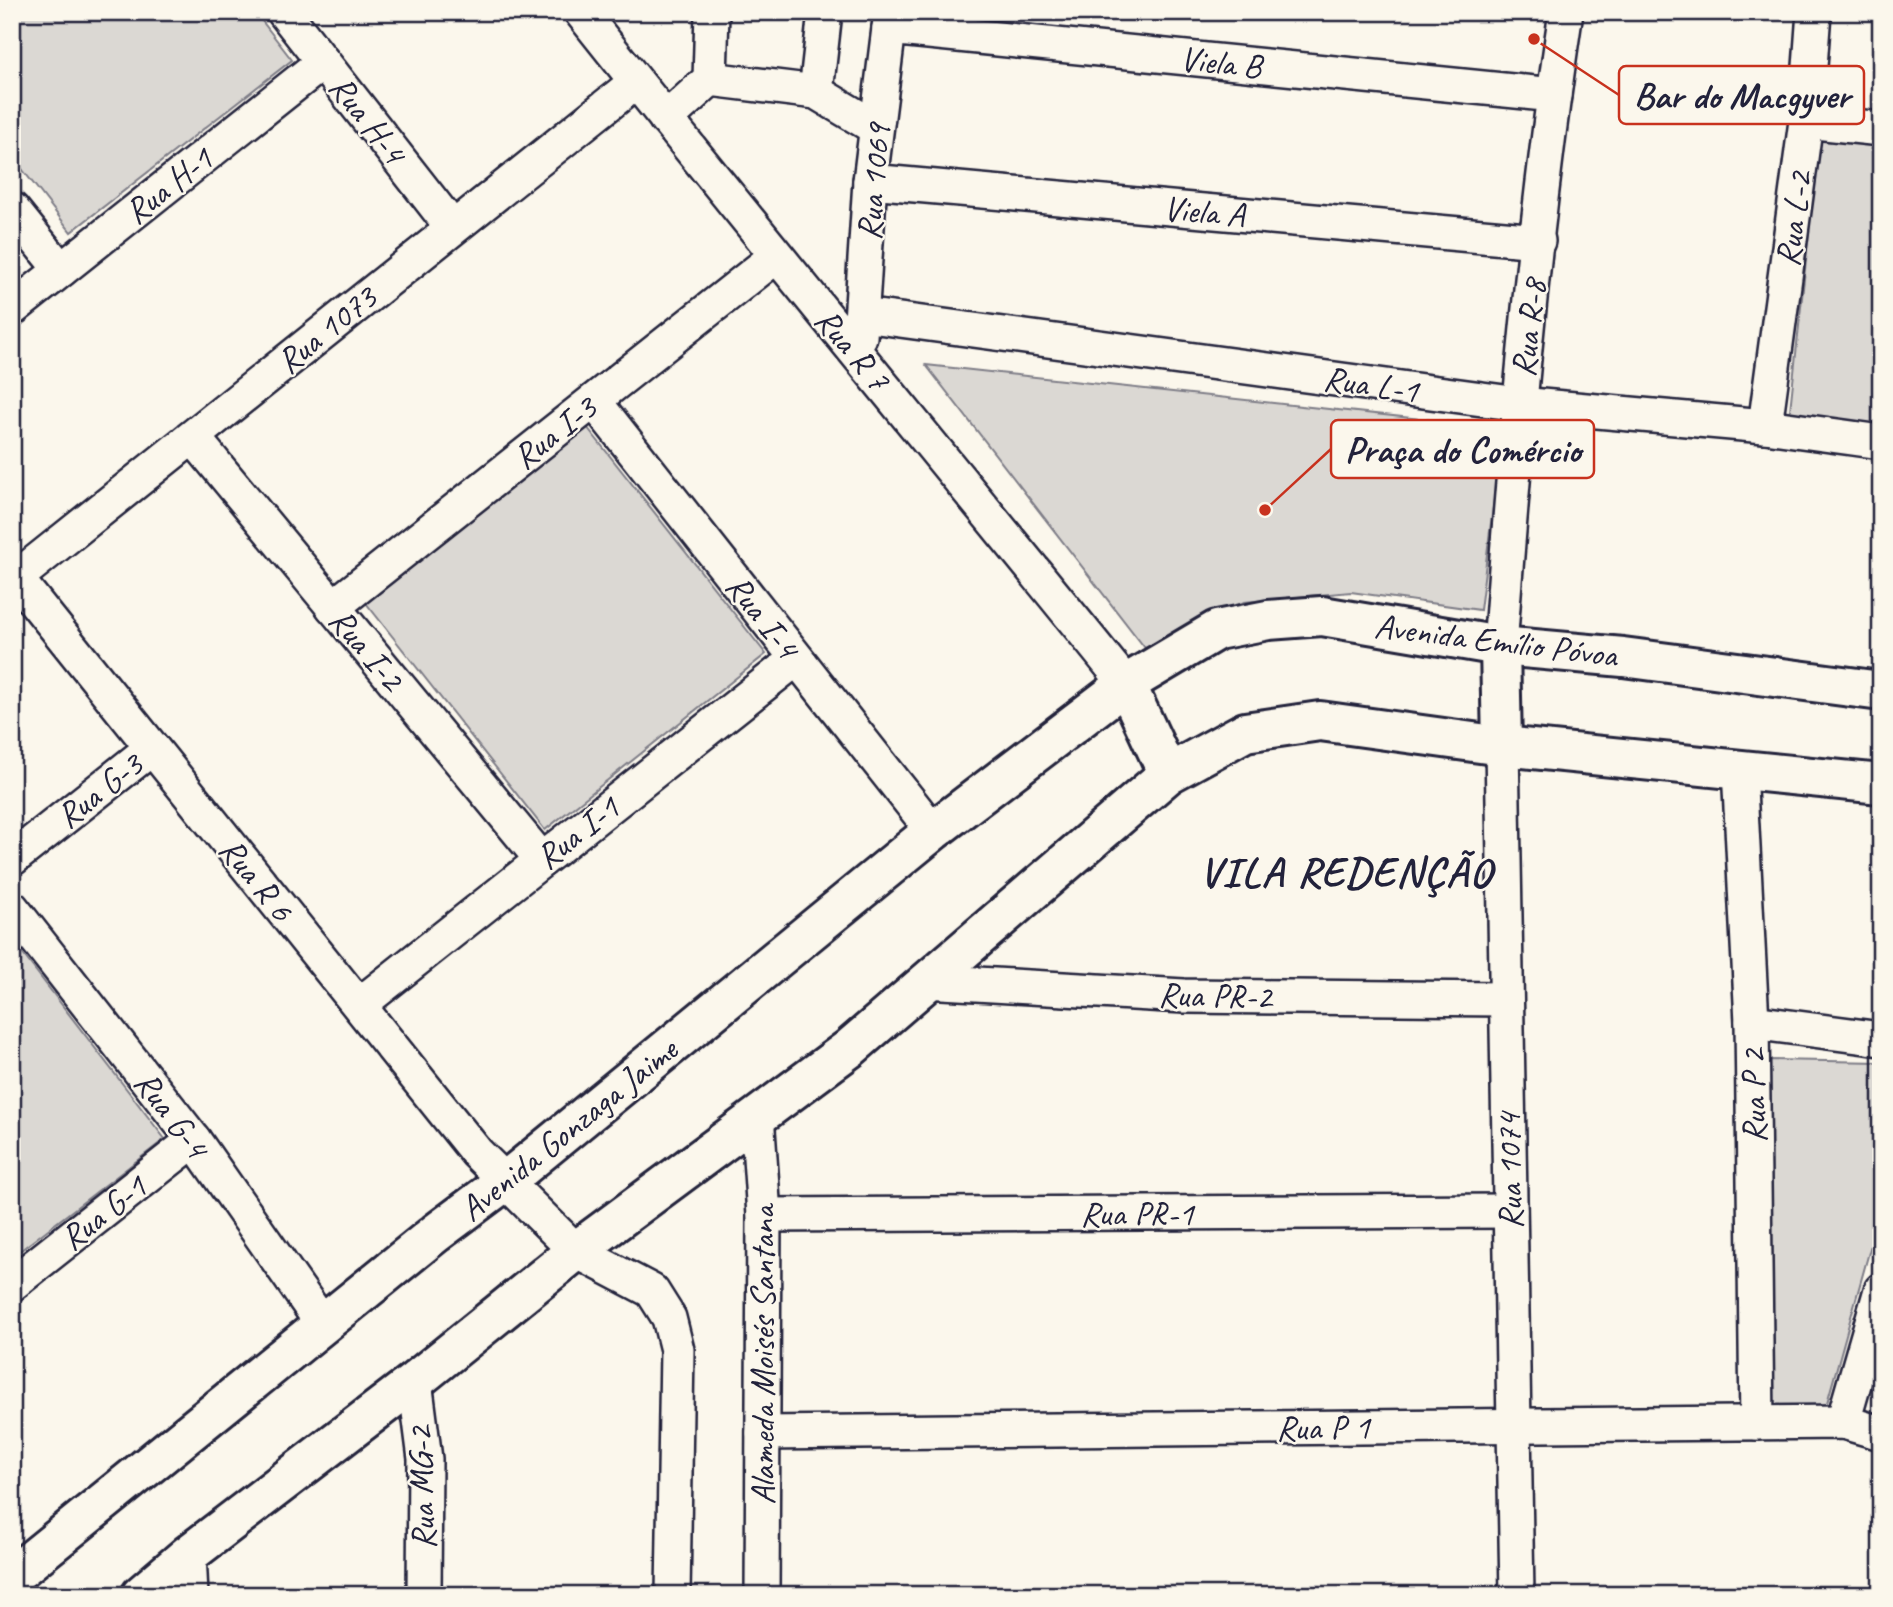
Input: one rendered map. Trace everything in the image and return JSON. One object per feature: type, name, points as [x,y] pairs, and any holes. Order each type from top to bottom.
[{"type":"main road","name":"Avenida Emílio Póvoa","points":[[1126,684],[1217,630],[1268,620],[1322,616],[1500,646],[1623,657],[1881,691]]},
{"type":"main road","points":[[1500,646],[1502,746]]},
{"type":"main road","points":[[1126,684],[1168,774]]},
{"type":"main road","name":"Avenida Gonzaga Jaime","points":[[12,1576],[436,1233],[508,1181],[933,831],[1126,684]]},
{"type":"main road","points":[[141,1595],[189,1554],[415,1381],[576,1251],[850,1048],[1168,774],[1245,732],[1320,721],[1502,746],[1881,784]]},
{"type":"street","name":"Rua H-4","points":[[284,12],[452,227]]},
{"type":"street","name":"Rua R 7","points":[[581,12],[775,257],[857,352],[1126,684]]},
{"type":"street","points":[[666,119],[710,79],[712,12]]},
{"type":"street","points":[[816,92],[825,12]]},
{"type":"street","name":"Rua R-8","points":[[1500,646],[1519,404],[1566,12]]},
{"type":"street","name":"Rua L-2","points":[[1765,426],[1806,121],[1814,12]]},
{"type":"street","name":"Viela B","points":[[890,20],[1554,95]]},
{"type":"street","name":"Rua 1069","points":[[857,352],[863,314],[870,181],[890,20]]},
{"type":"street","name":"Rua H-1","points":[[12,309],[323,62]]},
{"type":"street","points":[[710,79],[816,92],[876,128]]},
{"type":"street","name":"Rua 1073","points":[[13,578],[636,82]]},
{"type":"street","points":[[1806,121],[1881,129]]},
{"type":"street","name":"Viela A","points":[[870,181],[1538,241]]},
{"type":"street","points":[[12,209],[61,270]]},
{"type":"street","name":"Rua I-3","points":[[333,607],[775,257]]},
{"type":"street","name":"Rua L-1","points":[[863,314],[1519,404],[1765,426],[1881,442]]},
{"type":"street","name":"Rua I-4","points":[[594,401],[933,831]]},
{"type":"street","name":"Rua I-2","points":[[193,437],[542,860]]},
{"type":"street","name":"Rua R 6","points":[[13,578],[477,1153],[508,1181]]},
{"type":"street","name":"Rua I-1","points":[[359,1005],[796,659]]},
{"type":"street","name":"Rua 1074","points":[[1502,746],[1517,1595]]},
{"type":"street","name":"Rua G-3","points":[[12,859],[152,748]]},
{"type":"street","name":"Rua P 2","points":[[1739,769],[1752,1022],[1757,1423]]},
{"type":"street","name":"Rua G-4","points":[[12,908],[194,1140],[324,1326]]},
{"type":"street","name":"Rua PR-2","points":[[926,981],[1184,996],[1505,999]]},
{"type":"street","points":[[1752,1022],[1881,1039]]},
{"type":"street","name":"Alameda Moisés Santana","points":[[757,1115],[764,1215],[762,1595]]},
{"type":"street","name":"Rua G-1","points":[[12,1284],[194,1140]]},
{"type":"street","points":[[508,1181],[576,1251],[652,1291],[669,1318],[677,1350],[673,1595]]},
{"type":"street","name":"Rua PR-1","points":[[764,1215],[1510,1211]]},
{"type":"street","points":[[1843,1422],[1881,1290]]},
{"type":"street","name":"Rua MG-2","points":[[415,1381],[425,1459],[424,1595]]},
{"type":"street","name":"Rua P 1","points":[[763,1433],[1843,1422],[1881,1433]]},
{"type":"street","points":[[189,1554],[191,1595]]},
{"type":"shaded area","points":[[12,12],[255,12],[292,60],[71,232],[12,156]]},
{"type":"shaded area","points":[[1819,138],[1881,145],[1881,440],[1788,429]]},
{"type":"shaded area","points":[[926,365],[1503,428],[1480,610],[1351,592],[1244,602],[1145,648]]},
{"type":"shaded area","points":[[587,427],[766,654],[545,830],[366,603]]},
{"type":"shaded area","points":[[12,940],[165,1139],[12,1257]]},
{"type":"shaded area","points":[[1768,1060],[1881,1062],[1881,1209],[1825,1410],[1769,1410]]},
{"type":"place","name":"Bar do Macgyver","points":[[1534,39]]},
{"type":"place","name":"Praça do Comércio","points":[[1265,510]]},
{"type":"district","name":"VILA REDENÇÃO","points":[[1346,871]]}]
